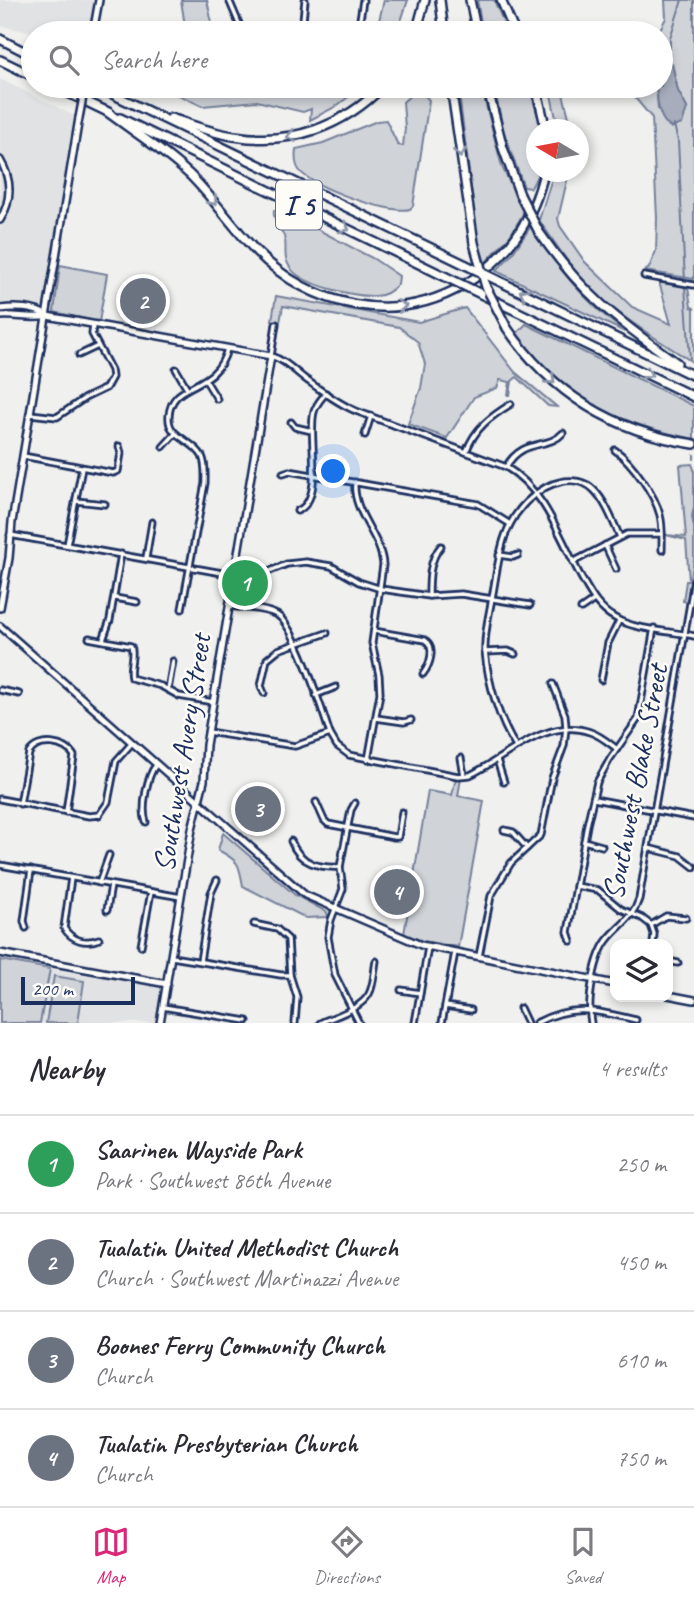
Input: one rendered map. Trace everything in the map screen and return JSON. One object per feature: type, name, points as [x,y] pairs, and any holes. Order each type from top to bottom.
[{"type":"highway","points":[[419,21],[425,0]]},
{"type":"highway","points":[[440,0],[443,21]]},
{"type":"highway","points":[[470,0],[474,21]]},
{"type":"highway","points":[[500,0],[510,21]]},
{"type":"highway","points":[[0,39],[21,49]]},
{"type":"highway","points":[[0,60],[21,70]]},
{"type":"highway","name":"I 5","points":[[79,98],[694,397]]},
{"type":"highway","name":"I 5","points":[[122,98],[694,376]]},
{"type":"highway","points":[[141,107],[233,136],[283,138],[309,132],[340,119],[371,98]]},
{"type":"highway","points":[[453,98],[474,243],[486,287],[507,328],[540,369],[586,407],[637,431],[694,444]]},
{"type":"highway","points":[[490,98],[503,148],[520,195],[540,232],[567,271],[602,308],[694,376]]},
{"type":"highway","points":[[539,98],[544,119]]},
{"type":"highway","points":[[106,111],[188,173],[247,241],[279,272],[322,296],[360,306],[398,307],[420,303],[453,291],[474,279],[492,265],[518,235],[533,207],[541,182]]},
{"type":"main road","points":[[95,21],[99,0]]},
{"type":"main road","points":[[0,608],[83,98]]},
{"type":"main road","points":[[0,160],[9,186],[8,204],[0,220]]},
{"type":"main road","points":[[0,309],[42,312],[47,316],[93,325],[271,356]]},
{"type":"main road","points":[[0,316],[47,316]]},
{"type":"main road","name":"Southwest Avery Street","points":[[160,1023],[192,829],[204,778],[208,732],[271,356]]},
{"type":"main road","points":[[0,626],[310,898],[428,947],[610,983]]},
{"type":"main road","points":[[0,953],[167,984]]},
{"type":"main road","points":[[673,996],[694,1000]]},
{"type":"street","points":[[229,0],[238,21]]},
{"type":"street","points":[[303,21],[305,0]]},
{"type":"street","points":[[360,21],[363,0]]},
{"type":"street","points":[[644,276],[694,285]]},
{"type":"street","name":"Southwest Avery Street","points":[[271,356],[276,324]]},
{"type":"street","points":[[30,414],[57,417],[85,398],[104,390],[112,374],[109,362],[92,334],[93,325]]},
{"type":"street","points":[[79,355],[99,346]]},
{"type":"street","points":[[182,610],[205,483],[205,464],[195,447],[175,434],[168,418],[174,401],[187,388],[206,381],[219,370],[227,349]]},
{"type":"street","points":[[271,356],[289,363],[306,380],[348,408],[506,467],[537,493],[594,600],[601,608],[619,621],[694,636]]},
{"type":"street","points":[[176,369],[187,388]]},
{"type":"street","points":[[206,381],[217,399]]},
{"type":"street","points":[[298,511],[308,502],[313,475],[314,411],[326,393]]},
{"type":"street","points":[[466,452],[481,425],[511,404]]},
{"type":"street","points":[[365,435],[371,416]]},
{"type":"street","points":[[291,422],[295,427],[312,431]]},
{"type":"street","points":[[506,467],[523,448],[558,438],[563,433]]},
{"type":"street","points":[[163,447],[175,434]]},
{"type":"street","points":[[23,456],[113,473],[118,471],[121,453],[119,446]]},
{"type":"street","points":[[615,450],[640,479],[655,502],[661,517],[662,550]]},
{"type":"street","points":[[66,545],[82,467]]},
{"type":"street","points":[[283,473],[289,471],[478,504],[510,524]]},
{"type":"street","points":[[517,748],[507,731],[496,700],[485,652],[499,555],[510,524],[521,506],[537,493],[555,483],[574,481],[597,492],[620,537]]},
{"type":"street","points":[[355,482],[356,502],[382,554],[381,589],[372,643],[380,684],[368,760]]},
{"type":"street","points":[[76,501],[105,504]]},
{"type":"street","points":[[146,559],[152,522]]},
{"type":"street","points":[[573,562],[620,537],[662,534]]},
{"type":"street","points":[[10,535],[234,576],[260,575],[287,564],[306,562],[331,566],[359,582],[381,589],[429,596],[461,594],[530,605]]},
{"type":"street","points":[[605,545],[616,569]]},
{"type":"street","points":[[429,596],[431,565],[441,546]]},
{"type":"street","points":[[103,640],[115,597],[121,554]]},
{"type":"street","points":[[499,555],[519,555]]},
{"type":"street","name":"Southwest Blake Street","points":[[589,1010],[604,945],[632,915],[639,899],[694,580]]},
{"type":"street","points":[[115,597],[137,602]]},
{"type":"street","points":[[581,609],[594,600]]},
{"type":"street","points":[[229,606],[278,616],[289,628],[330,734],[342,751],[368,760],[464,775],[550,731],[566,728],[592,732],[617,749]]},
{"type":"street","points":[[601,680],[608,643],[619,621]]},
{"type":"street","points":[[570,941],[568,932],[594,799],[601,773],[638,719],[654,628]]},
{"type":"street","points":[[374,631],[430,643],[432,647],[428,668],[423,674]]},
{"type":"street","points":[[264,693],[261,686],[267,659],[278,650],[327,633]]},
{"type":"street","points":[[89,638],[131,646],[131,678],[161,685],[183,697],[213,702]]},
{"type":"street","points":[[485,652],[508,651],[515,654]]},
{"type":"street","points":[[168,690],[173,662]]},
{"type":"street","points":[[479,957],[491,896],[506,870],[541,835],[552,778],[561,757],[566,728],[565,715],[553,684]]},
{"type":"street","points":[[316,695],[336,687]]},
{"type":"street","points":[[0,690],[19,694]]},
{"type":"street","points":[[376,718],[404,722],[411,720]]},
{"type":"street","points":[[208,732],[295,746],[330,734]]},
{"type":"street","points":[[0,799],[94,817],[102,812],[108,802],[116,761],[132,743]]},
{"type":"street","points":[[20,804],[29,752],[37,744],[55,745],[66,747],[74,756],[66,812]]},
{"type":"street","points":[[461,758],[464,775]]},
{"type":"street","points":[[497,760],[504,782]]},
{"type":"street","points":[[146,822],[144,815],[147,794],[151,773],[156,765]]},
{"type":"street","points":[[594,799],[694,818]]},
{"type":"street","points":[[316,802],[328,824],[398,837],[402,812]]},
{"type":"street","points":[[355,803],[340,867],[343,889],[329,925],[329,950],[335,975],[359,1023]]},
{"type":"street","points":[[504,830],[513,832],[527,848]]},
{"type":"street","points":[[291,841],[293,848],[311,864],[324,868],[340,867]]},
{"type":"street","points":[[584,841],[601,846]]},
{"type":"street","points":[[648,848],[680,856],[694,867]]},
{"type":"street","points":[[99,883],[109,855]]},
{"type":"street","points":[[0,865],[182,897]]},
{"type":"street","points":[[26,928],[24,920],[31,870]]},
{"type":"street","points":[[71,878],[64,928],[77,940],[90,942],[99,939]]},
{"type":"street","points":[[200,961],[211,893],[217,880]]},
{"type":"street","points":[[107,910],[111,885]]},
{"type":"street","points":[[576,886],[598,890],[621,909],[642,918],[650,925],[654,939]]},
{"type":"street","points":[[141,946],[151,892]]},
{"type":"street","points":[[650,925],[666,916],[686,918]]},
{"type":"street","points":[[254,924],[277,929],[288,939],[290,975],[297,997],[295,1023]]},
{"type":"street","points":[[415,1023],[428,947]]},
{"type":"street","points":[[442,1023],[454,952]]},
{"type":"street","points":[[172,957],[290,975]]},
{"type":"street","points":[[320,1023],[351,1009],[367,998],[371,991],[376,961]]},
{"type":"street","points":[[673,962],[678,963]]},
{"type":"street","points":[[401,990],[420,993]]},
{"type":"street","points":[[445,1006],[471,1010]]},
{"type":"street","points":[[163,1007],[247,1021]]},
{"type":"street","points":[[520,1008],[527,1023]]},
{"type":"street","points":[[589,1010],[592,1023]]},
{"type":"street","points":[[536,1023],[548,1017],[589,1010],[636,1020]]},
{"type":"shaded area","points":[[0,0],[95,0],[91,21],[21,21],[21,30],[0,26]]},
{"type":"shaded area","points":[[181,0],[207,0],[211,21],[184,21]]},
{"type":"shaded area","points":[[384,0],[408,0],[401,21],[379,21]]},
{"type":"shaded area","points":[[477,0],[494,0],[503,21],[481,21]]},
{"type":"shaded area","points":[[665,0],[694,0],[694,279],[645,271],[656,251],[652,118],[636,98],[657,98],[658,109],[687,108],[678,91],[673,68],[673,21],[664,21]]},
{"type":"shaded area","points":[[0,79],[21,89],[21,98],[39,98],[75,116],[43,305],[40,308],[0,303]]},
{"type":"shaded area","points":[[185,98],[347,98],[310,120],[311,109],[303,112],[257,101],[202,106]]},
{"type":"shaded area","points":[[407,98],[429,100],[413,206],[410,209],[386,208],[352,198],[319,184],[299,170],[296,149],[323,143],[377,121],[386,120],[398,145],[403,146],[403,102]]},
{"type":"shaded area","points":[[460,98],[484,98],[502,167],[524,212],[510,236],[485,263],[478,242]]},
{"type":"shaded area","points":[[497,98],[533,98],[539,119],[526,119],[526,182],[534,182],[531,188],[524,187],[504,133]]},
{"type":"shaded area","points":[[552,98],[564,98],[569,119],[556,119]]},
{"type":"shaded area","points":[[551,182],[567,182],[558,219],[560,226],[585,262],[632,307],[671,324],[659,282],[688,287],[691,307],[694,308],[694,363],[604,301],[584,282],[539,220]]},
{"type":"shaded area","points":[[274,210],[281,210],[374,259],[399,276],[398,284],[385,294],[366,296],[307,281],[292,270],[287,262],[285,240]]},
{"type":"shaded area","points":[[531,226],[573,284],[625,332],[496,271],[512,254]]},
{"type":"shaded area","points":[[60,265],[107,274],[99,322],[54,312]]},
{"type":"shaded area","points":[[276,296],[419,322],[465,308],[515,372],[557,407],[548,406],[517,377],[512,381],[510,395],[510,382],[500,380],[497,388],[474,397],[447,438],[408,424],[421,388],[425,364],[418,342],[399,327],[283,306],[280,322],[272,320]]},
{"type":"shaded area","points":[[526,324],[694,406],[694,439],[630,422],[574,393],[540,363],[522,341],[517,333]]},
{"type":"shaded area","points":[[692,464],[694,559],[687,602],[683,601],[686,581],[689,581],[686,540],[666,535],[686,537],[680,465]]},
{"type":"shaded area","points":[[456,778],[461,778],[458,796],[484,801],[458,947],[423,941],[404,934],[428,791],[452,795]]},
{"type":"shaded area","points":[[223,833],[295,895],[327,912],[328,917],[306,918],[243,886],[237,864],[218,850]]},
{"type":"shaded area","points":[[0,960],[50,969],[40,1023],[0,1023]]},
{"type":"shaded area","points":[[50,969],[158,987],[161,992],[155,1023],[40,1023]]},
{"type":"shaded area","points":[[54,976],[84,981],[78,1023],[46,1023]]},
{"type":"water","points":[[673,68],[678,91],[687,108],[682,124],[671,128],[666,124],[657,98],[673,98]]},
{"type":"waterway","points":[[673,28],[682,0]]},
{"type":"waterway","points":[[674,125],[678,141],[685,281]]},
{"type":"waterway","points":[[685,287],[690,359]]},
{"type":"waterway","points":[[694,507],[694,527]]},
{"type":"place","name":"Tualatin United Methodist Church","points":[[143,301]]},
{"type":"place","name":"Saarinen Wayside Park","points":[[245,583]]},
{"type":"place","name":"Boones Ferry Community Church","points":[[258,809]]},
{"type":"place","name":"Tualatin Presbyterian Church","points":[[397,892]]}]
